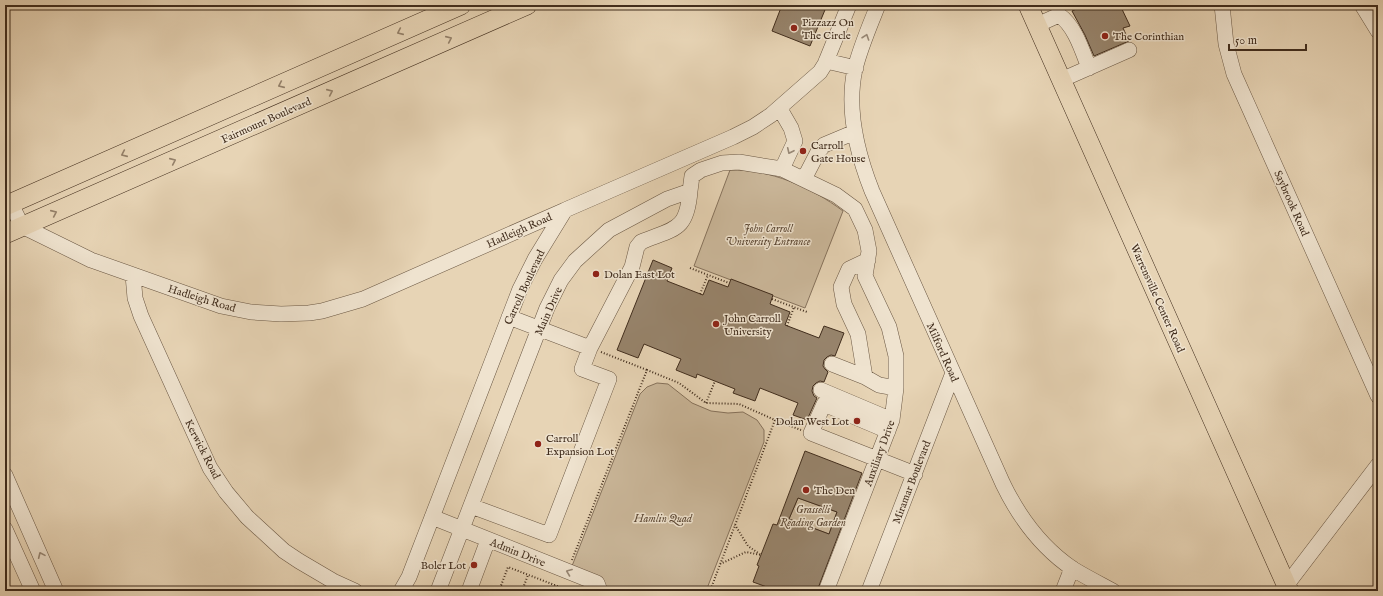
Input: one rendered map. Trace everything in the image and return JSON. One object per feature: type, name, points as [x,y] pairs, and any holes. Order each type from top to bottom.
[{"type":"main road","points":[[8,205],[461,5]]},
{"type":"main road","name":"Fairmount Boulevard","points":[[5,234],[527,5]]},
{"type":"main road","name":"Warrensville Center Road","points":[[1028,5],[1283,589]]},
{"type":"street","points":[[565,210],[744,132],[780,109],[823,68],[848,5]]},
{"type":"street","name":"Milford Road","points":[[878,5],[856,68],[853,104],[855,132],[860,157],[872,191],[1003,484],[1015,507],[1041,540],[1072,568],[1113,591]]},
{"type":"street","name":"Saybrook Road","points":[[1222,5],[1226,44],[1234,74],[1378,396]]},
{"type":"street","points":[[1362,5],[1378,31]]},
{"type":"street","points":[[1037,25],[1059,15],[1066,20],[1078,42],[1089,68]]},
{"type":"street","points":[[1061,80],[1129,50]]},
{"type":"street","points":[[826,60],[856,68]]},
{"type":"street","points":[[471,506],[549,535],[609,379],[582,369],[590,348],[632,267],[637,247],[641,242],[680,225],[688,212],[692,176],[701,170],[722,163],[740,162],[782,169],[795,141],[791,128],[780,109]]},
{"type":"street","points":[[804,179],[818,152],[824,145],[855,132]]},
{"type":"street","name":"Auxiliary Drive","points":[[782,169],[836,195],[855,209],[865,230],[870,251],[865,276],[889,327],[896,356],[896,388],[890,426],[826,591]]},
{"type":"street","name":"Main Drive","points":[[438,591],[539,328],[561,280],[575,262],[608,230],[667,199],[690,191]]},
{"type":"street","name":"Hadleigh Road","points":[[8,205],[19,220],[31,231],[92,260],[206,301],[236,310],[281,314],[316,312],[350,304],[565,210]]},
{"type":"street","name":"Carroll Boulevard","points":[[401,591],[409,576],[509,317],[535,259],[565,210]]},
{"type":"street","points":[[865,377],[858,334],[844,304],[841,287],[849,269],[868,260]]},
{"type":"street","name":"Kerwick Road","points":[[133,275],[135,298],[141,316],[210,468],[226,492],[247,517],[284,551],[304,565],[355,591]]},
{"type":"street","points":[[509,317],[590,348]]},
{"type":"street","points":[[832,364],[865,377],[879,385],[896,388]]},
{"type":"street","name":"Miramar Boulevard","points":[[869,591],[953,373]]},
{"type":"street","points":[[821,390],[890,426]]},
{"type":"street","points":[[890,426],[824,404],[811,434],[915,474]]},
{"type":"street","points":[[1283,589],[1330,530],[1378,465]]},
{"type":"street","points":[[5,475],[56,591]]},
{"type":"street","name":"Admin Drive","points":[[432,517],[596,583],[600,591]]},
{"type":"street","points":[[5,529],[33,591]]},
{"type":"street","points":[[469,591],[488,540]]},
{"type":"street","points":[[1063,591],[1072,568]]},
{"type":"path","points":[[690,268],[730,283]]},
{"type":"path","points":[[700,294],[708,275]]},
{"type":"path","points":[[772,299],[807,312]]},
{"type":"path","points":[[787,326],[794,307]]},
{"type":"path","points":[[590,348],[679,382],[706,403],[740,404],[811,434]]},
{"type":"path","points":[[570,565],[647,370]]},
{"type":"path","points":[[706,403],[715,382]]},
{"type":"path","points":[[710,591],[775,420]]},
{"type":"path","points":[[720,564],[746,552],[761,555],[748,546],[735,525]]},
{"type":"path","points":[[499,591],[508,567],[569,591]]},
{"type":"path","points":[[522,591],[528,575]]},
{"type":"path","points":[[553,591],[555,585]]},
{"type":"path","points":[[501,586],[513,591]]},
{"type":"green space","name":"John Carroll University Entrance","points":[[730,170],[745,170],[775,176],[790,181],[817,194],[843,211],[805,308],[694,266]]},
{"type":"green space","name":"Hamlin Quad","points":[[657,383],[668,384],[692,403],[711,411],[728,413],[743,412],[757,420],[764,430],[764,442],[706,591],[608,591],[601,579],[572,566],[640,394],[647,387]]},
{"type":"green space","name":"Grasselli Reading Garden","points":[[798,498],[837,512],[829,534],[789,519]]},
{"type":"building","points":[[782,5],[827,5],[810,46],[772,31]]},
{"type":"building","name":"The Corinthian","points":[[1085,5],[1120,5],[1130,26],[1123,28],[1129,41],[1094,56],[1072,11]]},
{"type":"building","points":[[653,260],[672,268],[667,281],[703,295],[709,280],[728,287],[731,279],[773,295],[770,304],[790,312],[785,325],[819,338],[824,326],[844,333],[835,356],[831,355],[824,360],[823,366],[828,372],[824,382],[820,381],[813,386],[812,391],[814,396],[817,398],[807,420],[793,415],[798,403],[760,388],[755,401],[733,393],[735,389],[697,374],[696,378],[676,370],[681,359],[644,344],[638,358],[617,350]]},
{"type":"building","points":[[805,451],[862,473],[817,591],[778,591],[753,582],[759,566],[757,565],[773,524],[777,525]],"holes":[[[798,498],[837,512],[829,534],[789,519]]]},
{"type":"place","name":"Pizzazz On The Circle","points":[[794,28]]},
{"type":"place","name":"The Corinthian","points":[[1105,36]]},
{"type":"place","name":"Carroll Gate House","points":[[803,151]]},
{"type":"place","name":"Dolan East Lot","points":[[596,274]]},
{"type":"place","name":"John Carroll University","points":[[716,324]]},
{"type":"place","name":"Dolan West Lot","points":[[857,421]]},
{"type":"place","name":"Carroll Expansion Lot","points":[[538,444]]},
{"type":"place","name":"The Den","points":[[806,490]]},
{"type":"place","name":"Boler Lot","points":[[474,565]]}]
